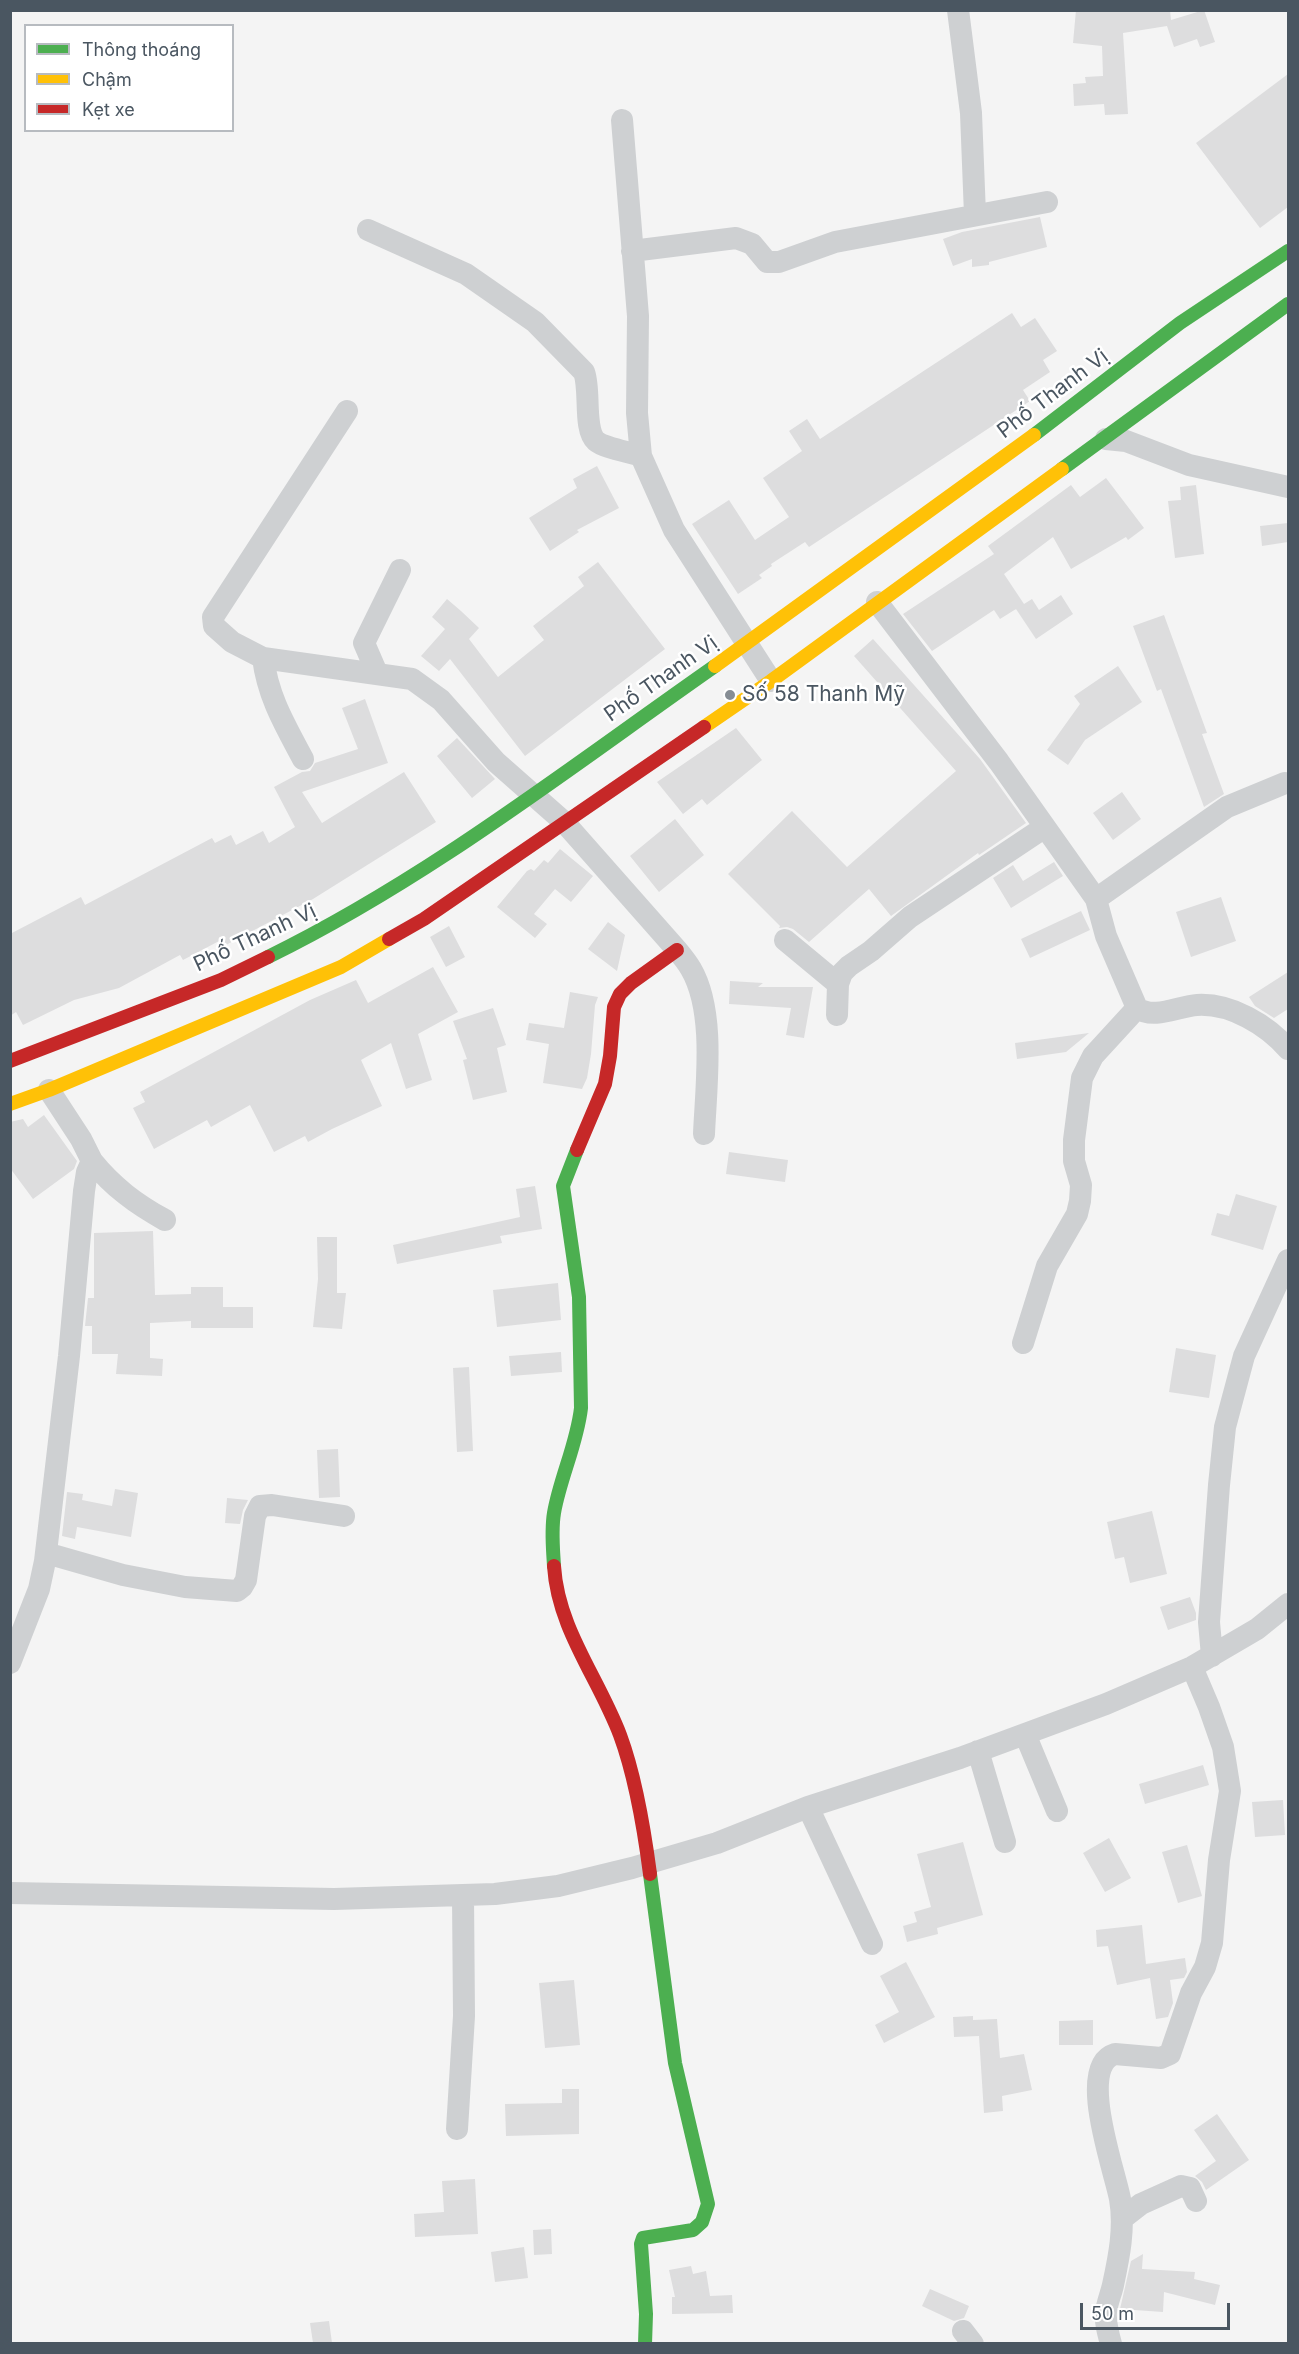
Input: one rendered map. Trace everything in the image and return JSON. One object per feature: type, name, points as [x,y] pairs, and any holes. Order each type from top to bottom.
[{"type":"main road","name":"Phố Thanh Vị","points":[[10,1061],[221,980],[317,933],[415,876],[534,796],[633,723],[747,644],[1071,408],[1180,323],[1288,251]]},
{"type":"main road","points":[[10,1104],[341,967],[424,919],[771,681],[877,602],[1106,439],[1288,304]]},
{"type":"main road","points":[[645,2343],[646,2314],[641,2244],[643,2238],[700,2227],[706,2218],[708,2204],[673,2053],[649,1863],[634,1785],[621,1737],[561,1609],[555,1582],[552,1539],[554,1513],[579,1426],[580,1408],[579,1296],[563,1186],[605,1084],[614,1008],[620,994],[631,983],[677,950]]},
{"type":"street","points":[[958,10],[971,113],[975,215]]},
{"type":"street","points":[[622,120],[638,316],[637,413],[641,456],[674,530],[771,681]]},
{"type":"street","points":[[632,251],[736,238],[752,244],[767,262],[779,262],[835,242],[1047,202]]},
{"type":"street","points":[[368,230],[466,274],[535,322],[584,372],[588,382],[590,433],[597,442],[641,456]]},
{"type":"street","points":[[347,411],[213,617],[214,626],[231,642],[263,658],[412,679],[441,700],[496,762],[564,822],[692,969],[699,987],[709,1040],[704,1134]]},
{"type":"street","points":[[1106,439],[1126,441],[1189,465],[1288,487]]},
{"type":"street","points":[[377,673],[364,642],[400,570]]},
{"type":"street","points":[[877,602],[999,762],[1096,899],[1106,936],[1137,1008],[1149,1014],[1196,1005],[1215,1005],[1247,1018],[1288,1049]]},
{"type":"street","points":[[263,658],[266,681],[272,699],[303,759]]},
{"type":"street","points":[[1096,899],[1227,807],[1285,783]]},
{"type":"street","points":[[837,1015],[838,984],[842,973],[849,966],[871,951],[910,917],[1045,827]]},
{"type":"street","points":[[785,940],[838,984]]},
{"type":"street","points":[[1023,1343],[1047,1266],[1077,1214],[1080,1201],[1081,1185],[1074,1161],[1074,1140],[1082,1078],[1093,1056],[1137,1008]]},
{"type":"street","points":[[48,1090],[81,1139],[92,1161],[108,1181],[134,1202],[165,1220]]},
{"type":"street","points":[[10,1663],[39,1589],[46,1553],[69,1356],[84,1191],[87,1172],[92,1161]]},
{"type":"street","points":[[1212,1656],[1209,1622],[1225,1427],[1244,1356],[1288,1260]]},
{"type":"street","points":[[46,1553],[123,1575],[185,1587],[237,1591],[246,1580],[256,1509],[260,1506],[272,1505],[344,1516]]},
{"type":"street","points":[[10,1893],[334,1899],[464,1896],[558,1886],[717,1843],[808,1807],[978,1751],[1106,1704],[1192,1667],[1257,1629],[1288,1604]]},
{"type":"street","points":[[1111,2343],[1106,2312],[1119,2259],[1122,2218],[1097,2095],[1099,2073],[1103,2061],[1115,2054],[1161,2058],[1170,2054],[1191,1993],[1205,1967],[1214,1933],[1219,1860],[1230,1791],[1223,1747],[1192,1667]]},
{"type":"street","points":[[1025,1734],[1056,1810]]},
{"type":"street","points":[[978,1751],[1005,1842]]},
{"type":"street","points":[[808,1807],[872,1944]]},
{"type":"street","points":[[457,2129],[464,2016],[464,1896]]},
{"type":"street","points":[[1122,2218],[1141,2204],[1181,2186],[1190,2188],[1196,2201]]},
{"type":"building","points":[[1076,10],[1170,10],[1171,20],[1204,10],[1215,42],[1200,47],[1197,39],[1174,47],[1167,26],[1123,33],[1128,114],[1105,115],[1104,104],[1074,106],[1073,84],[1086,83],[1085,77],[1103,76],[1102,46],[1073,43]]},
{"type":"building","points":[[1288,74],[1288,207],[1260,228],[1196,143]]},
{"type":"building","points":[[1040,217],[1047,247],[989,262],[989,265],[972,267],[972,259],[953,266],[943,239],[962,232]]},
{"type":"building","points":[[1012,313],[1021,327],[1035,318],[1057,351],[1043,360],[1050,372],[1023,390],[1030,401],[809,547],[805,542],[771,564],[772,566],[759,575],[762,578],[738,594],[692,524],[729,500],[755,540],[789,517],[763,478],[802,451],[789,431],[807,419],[820,439]]},
{"type":"building","points":[[597,466],[619,508],[577,530],[579,532],[550,551],[529,518],[577,488],[573,479]]},
{"type":"building","points":[[1106,478],[1144,528],[1128,540],[1126,537],[1071,569],[1053,537],[1004,574],[1024,604],[1000,619],[994,610],[932,651],[903,614],[994,554],[988,546],[1071,485],[1080,497]]},
{"type":"building","points":[[1196,485],[1204,554],[1175,558],[1168,501],[1181,500],[1180,487]]},
{"type":"building","points":[[1288,523],[1288,542],[1262,546],[1260,526]]},
{"type":"building","points":[[598,562],[665,649],[525,756],[450,659],[439,671],[421,656],[445,629],[432,617],[447,599],[461,611],[479,628],[469,639],[498,677],[544,640],[533,626],[584,586],[578,577]]},
{"type":"building","points":[[1061,595],[1073,614],[1036,639],[1016,609],[1032,599],[1039,610]]},
{"type":"building","points":[[1164,615],[1207,733],[1202,734],[1224,794],[1204,807],[1161,689],[1157,691],[1133,626]]},
{"type":"building","points":[[873,639],[980,759],[1026,823],[979,855],[978,853],[891,916],[869,889],[809,942],[793,929],[779,928],[780,926],[728,874],[792,811],[847,867],[956,771],[854,656]]},
{"type":"building","points":[[1118,666],[1142,702],[1085,740],[1068,765],[1047,750],[1080,704],[1074,696]]},
{"type":"building","points":[[365,699],[388,763],[302,792],[322,823],[404,772],[436,822],[313,899],[224,946],[221,940],[183,960],[180,955],[119,988],[74,1000],[23,1025],[16,1012],[10,1016],[10,934],[81,897],[85,905],[212,838],[215,843],[231,835],[236,845],[263,831],[269,843],[295,827],[274,787],[302,772],[310,771],[315,763],[358,749],[342,708]]},
{"type":"building","points":[[736,728],[762,760],[707,805],[702,799],[683,814],[657,782]]},
{"type":"building","points":[[457,738],[495,779],[472,798],[437,756]]},
{"type":"building","points":[[1122,792],[1141,819],[1113,840],[1093,813]]},
{"type":"building","points":[[675,819],[704,855],[659,892],[630,856]]},
{"type":"building","points":[[560,849],[593,876],[571,902],[555,889],[534,914],[547,924],[535,938],[497,907],[527,871],[531,869],[534,871],[544,860],[548,863]]},
{"type":"building","points":[[1054,862],[1063,876],[1011,908],[993,878],[1013,865],[1023,881]]},
{"type":"building","points":[[1221,897],[1236,941],[1191,957],[1176,912]]},
{"type":"building","points":[[1081,911],[1090,930],[1030,958],[1021,939]]},
{"type":"building","points":[[608,922],[625,935],[617,971],[588,949]]},
{"type":"building","points":[[449,926],[465,957],[446,967],[430,937]]},
{"type":"building","points":[[433,967],[458,1012],[418,1034],[432,1080],[406,1089],[391,1043],[361,1060],[382,1106],[308,1142],[305,1136],[274,1152],[250,1105],[211,1127],[207,1120],[154,1149],[133,1108],[145,1102],[140,1092],[310,1000],[356,980],[368,1003]]},
{"type":"building","points":[[1288,972],[1288,1009],[1274,1018],[1255,1006],[1249,997]]},
{"type":"building","points":[[730,981],[763,983],[758,987],[813,987],[804,1038],[786,1035],[791,1008],[729,1004]]},
{"type":"building","points":[[570,992],[598,997],[595,1005],[587,1078],[582,1089],[543,1083],[549,1044],[526,1040],[529,1023],[564,1028]]},
{"type":"building","points":[[493,1008],[506,1045],[497,1048],[507,1092],[473,1100],[463,1060],[467,1059],[453,1021]]},
{"type":"building","points":[[1089,1033],[1066,1052],[1017,1059],[1015,1043]]},
{"type":"building","points":[[44,1115],[77,1161],[74,1169],[33,1199],[10,1168],[10,1122],[23,1119],[28,1127]]},
{"type":"building","points":[[729,1152],[788,1160],[785,1182],[726,1174]]},
{"type":"building","points":[[535,1186],[542,1229],[500,1236],[502,1243],[397,1264],[393,1245],[520,1217],[516,1189]]},
{"type":"building","points":[[1236,1194],[1277,1206],[1263,1250],[1211,1235],[1217,1213],[1229,1216]]},
{"type":"building","points":[[153,1231],[155,1295],[191,1294],[191,1287],[223,1287],[223,1307],[253,1307],[253,1328],[191,1328],[191,1321],[150,1323],[150,1358],[163,1359],[162,1376],[116,1374],[118,1354],[92,1354],[92,1326],[85,1326],[88,1298],[94,1298],[94,1233]]},
{"type":"building","points":[[317,1237],[337,1237],[337,1293],[346,1293],[342,1329],[313,1327],[318,1279]]},
{"type":"building","points":[[558,1283],[561,1320],[497,1327],[493,1290]]},
{"type":"building","points":[[1176,1348],[1216,1355],[1209,1398],[1169,1392]]},
{"type":"building","points":[[561,1352],[562,1372],[511,1376],[509,1356]]},
{"type":"building","points":[[469,1367],[473,1451],[457,1452],[453,1368]]},
{"type":"building","points":[[338,1449],[340,1497],[319,1498],[317,1450]]},
{"type":"building","points":[[115,1489],[138,1493],[131,1537],[77,1527],[75,1539],[62,1536],[67,1492],[83,1494],[82,1500],[112,1506]]},
{"type":"building","points":[[227,1498],[248,1500],[240,1524],[225,1523]]},
{"type":"building","points":[[1152,1511],[1167,1574],[1130,1583],[1124,1557],[1115,1559],[1107,1522]]},
{"type":"building","points":[[1190,1597],[1196,1620],[1168,1630],[1160,1607]]},
{"type":"building","points":[[1203,1765],[1209,1785],[1145,1804],[1139,1784]]},
{"type":"building","points":[[1283,1800],[1285,1835],[1255,1837],[1252,1802]]},
{"type":"building","points":[[1109,1838],[1131,1878],[1105,1892],[1083,1853]]},
{"type":"building","points":[[963,1842],[983,1915],[937,1928],[938,1934],[907,1942],[903,1926],[917,1922],[914,1912],[931,1907],[917,1854]]},
{"type":"building","points":[[1187,1845],[1202,1896],[1178,1903],[1162,1852]]},
{"type":"building","points":[[1142,1925],[1146,1964],[1185,1958],[1187,1972],[1184,1978],[1170,1980],[1173,2003],[1168,2017],[1156,2019],[1150,1978],[1117,1985],[1108,1946],[1097,1947],[1096,1930]]},
{"type":"building","points":[[906,1962],[935,2017],[884,2043],[875,2025],[899,2012],[880,1976]]},
{"type":"building","points":[[574,1980],[580,2045],[545,2048],[539,1983]]},
{"type":"building","points":[[973,2016],[973,2020],[997,2019],[1000,2058],[1024,2054],[1032,2090],[1002,2096],[1003,2111],[984,2113],[979,2036],[954,2037],[953,2017]]},
{"type":"building","points":[[1093,2020],[1093,2045],[1059,2045],[1059,2021]]},
{"type":"building","points":[[562,2089],[579,2089],[579,2134],[506,2136],[505,2104],[562,2103]]},
{"type":"building","points":[[1217,2114],[1249,2160],[1206,2190],[1195,2176],[1216,2161],[1194,2130]]},
{"type":"building","points":[[475,2179],[478,2234],[415,2237],[414,2214],[444,2212],[442,2181]]},
{"type":"building","points":[[551,2229],[552,2254],[534,2255],[533,2230]]},
{"type":"building","points":[[524,2247],[528,2278],[495,2282],[491,2252]]},
{"type":"building","points":[[1143,2254],[1142,2269],[1195,2272],[1194,2279],[1220,2285],[1215,2305],[1164,2292],[1163,2312],[1120,2309],[1131,2261]]},
{"type":"building","points":[[691,2266],[693,2274],[706,2271],[710,2296],[732,2295],[733,2313],[672,2314],[672,2297],[675,2297],[669,2270]]},
{"type":"building","points":[[930,2289],[969,2306],[964,2318],[954,2321],[922,2306]]},
{"type":"building","points":[[329,2321],[332,2343],[313,2343],[310,2323]]},
{"type":"traffic: fast","points":[[1034,435],[1180,323],[1288,251]]},
{"type":"traffic: fast","points":[[1062,469],[1288,304]]},
{"type":"traffic: fast","points":[[268,957],[385,893],[442,857],[715,666]]},
{"type":"traffic: fast","points":[[554,1566],[552,1533],[554,1513],[576,1435],[581,1408],[579,1297],[563,1186],[577,1150]]},
{"type":"traffic: fast","points":[[645,2344],[646,2314],[641,2244],[643,2238],[693,2230],[702,2222],[708,2204],[675,2063],[650,1874]]},
{"type":"traffic: slow","points":[[715,666],[1034,435]]},
{"type":"traffic: slow","points":[[704,727],[771,681],[1062,469]]},
{"type":"traffic: slow","points":[[10,1104],[49,1090],[341,967],[389,939]]},
{"type":"traffic: jam","points":[[389,939],[424,919],[704,727]]},
{"type":"traffic: jam","points":[[577,1150],[605,1084],[614,1007],[620,994],[631,983],[677,950]]},
{"type":"traffic: jam","points":[[10,1061],[221,980],[268,957]]},
{"type":"traffic: jam","points":[[554,1566],[557,1589],[571,1632],[611,1714],[626,1751],[639,1803],[650,1874]]},
{"type":"place","name":"Số 58 Thanh Mỹ","points":[[730,695]]}]
